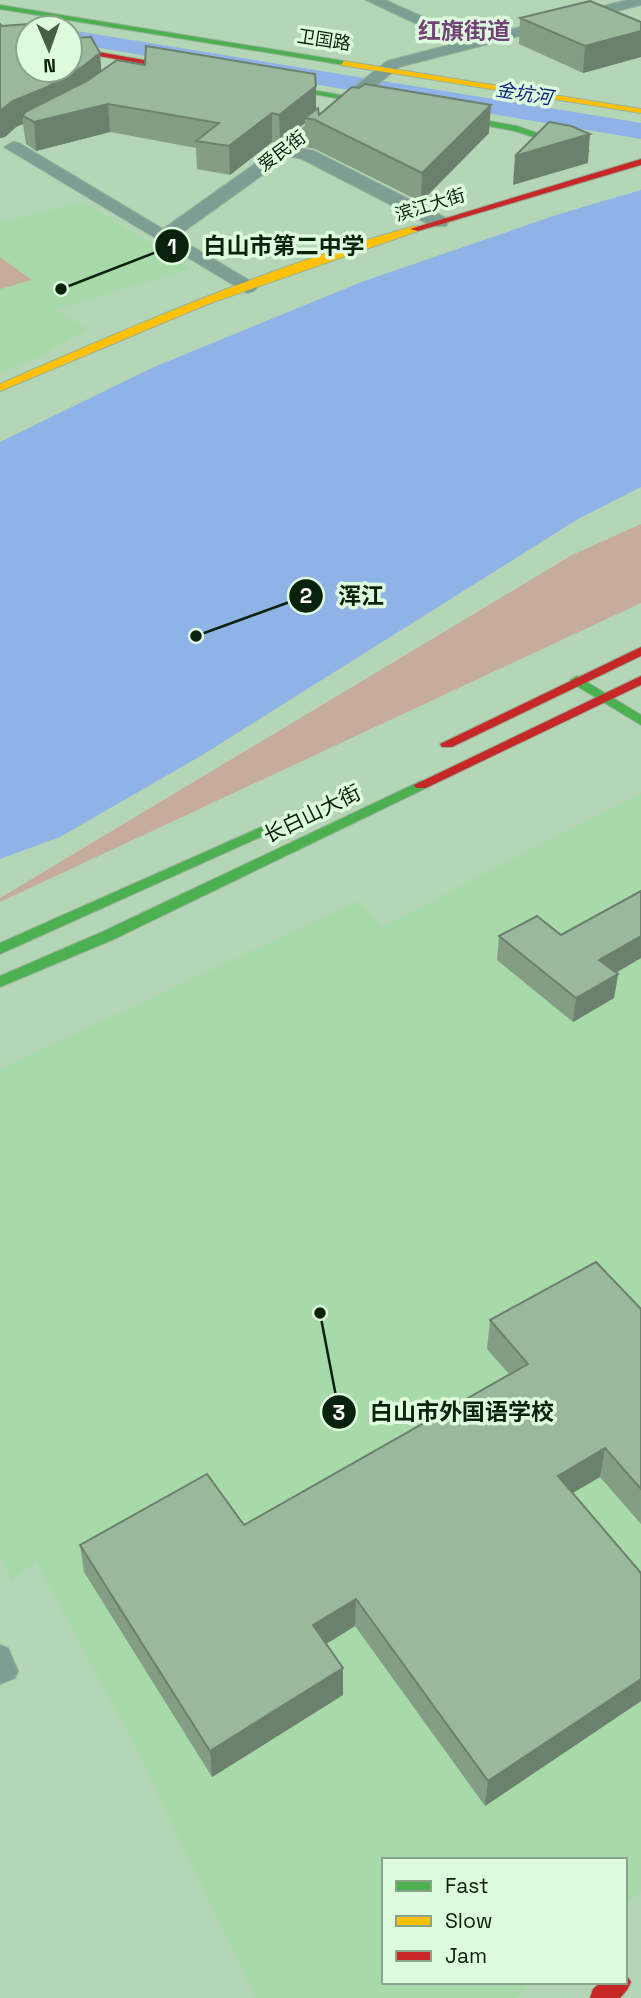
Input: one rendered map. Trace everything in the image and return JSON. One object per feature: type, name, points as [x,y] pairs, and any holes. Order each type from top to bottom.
[{"type":"street","points":[[373,0],[472,44]]},
{"type":"street","name":"爱民街","points":[[165,236],[286,150],[380,72],[405,60],[641,1]]},
{"type":"street","points":[[8,17],[77,2]]},
{"type":"street","name":"卫国路","points":[[0,7],[380,72],[641,111]]},
{"type":"street","points":[[84,51],[215,75]]},
{"type":"street","points":[[121,76],[135,60]]},
{"type":"street","points":[[242,79],[517,129],[567,144],[622,167]]},
{"type":"street","points":[[11,144],[247,288]]},
{"type":"street","points":[[286,150],[308,155],[439,222]]},
{"type":"street","name":"滨江大街","points":[[0,388],[104,342],[298,268],[439,222],[641,162]]},
{"type":"street","points":[[426,754],[576,680],[641,652]]},
{"type":"street","points":[[610,666],[640,682]]},
{"type":"street","points":[[576,680],[641,722]]},
{"type":"street","name":"长白山大街","points":[[0,982],[107,936],[640,682]]},
{"type":"street","name":"长白山大街","points":[[0,949],[328,801]]},
{"type":"street","points":[[602,1998],[617,1984]]},
{"type":"lane","points":[[0,1655],[7,1671],[0,1674]]},
{"type":"shaded area","points":[[83,202],[192,268],[54,310],[88,329],[38,357],[0,373],[0,223]]},
{"type":"shaded area","points":[[0,257],[32,280],[0,289]]},
{"type":"shaded area","points":[[641,524],[641,603],[0,902],[0,898],[572,555]]},
{"type":"shaded area","points":[[641,793],[641,1891],[627,1902],[627,1858],[382,1858],[382,1984],[532,1984],[515,1998],[256,1998],[134,1744],[36,1561],[12,1581],[0,1557],[0,1069],[359,901],[382,927]]},
{"type":"water","points":[[84,32],[641,123],[641,139],[84,45]]},
{"type":"water","points":[[641,190],[641,487],[578,519],[204,754],[60,837],[0,859],[0,442],[154,367],[359,283],[556,215]]},
{"type":"building","points":[[590,1],[641,22],[641,31],[585,46],[520,18]]},
{"type":"building","points":[[0,24],[14,25],[14,84],[52,84],[13,101],[0,111]]},
{"type":"building","points":[[84,37],[91,37],[100,53],[84,65]]},
{"type":"building","points":[[146,46],[315,74],[316,86],[279,115],[272,113],[229,146],[196,141],[219,123],[108,104],[34,122],[23,116],[25,112],[84,84],[117,60],[145,65]]},
{"type":"building","points":[[365,84],[491,105],[422,173],[315,120],[305,118],[318,108],[319,115],[352,87],[359,88]]},
{"type":"building","points":[[549,122],[571,126],[590,134],[515,156]]},
{"type":"building","points":[[641,891],[641,936],[599,960],[618,974],[576,998],[499,936],[537,916],[561,935]]},
{"type":"building","points":[[596,1262],[641,1309],[641,1489],[605,1448],[558,1476],[641,1573],[641,1679],[488,1781],[356,1599],[313,1625],[343,1668],[210,1751],[80,1545],[207,1474],[244,1525],[528,1364],[490,1320]]},
{"type":"traffic: fast","points":[[0,7],[344,63]]},
{"type":"traffic: fast","points":[[264,83],[517,129],[585,151]]},
{"type":"traffic: fast","points":[[577,680],[641,721]]},
{"type":"traffic: fast","points":[[0,982],[107,936],[421,785]]},
{"type":"traffic: fast","points":[[0,949],[311,809]]},
{"type":"traffic: slow","points":[[344,63],[641,111]]},
{"type":"traffic: slow","points":[[0,388],[205,302],[415,229]]},
{"type":"traffic: jam","points":[[84,51],[195,71]]},
{"type":"traffic: jam","points":[[415,229],[641,162]]},
{"type":"traffic: jam","points":[[447,744],[641,651]]},
{"type":"traffic: jam","points":[[421,785],[641,680]]},
{"type":"traffic: jam","points":[[602,1998],[617,1984]]},
{"type":"place","name":"白山市第二中学","points":[[61,289]]},
{"type":"place","name":"浑江","points":[[196,636]]},
{"type":"place","name":"白山市外国语学校","points":[[320,1313]]},
{"type":"district","name":"红旗街道","points":[[464,31]]},
{"type":"water label","name":"金坑河","points":[[524,93]]}]
